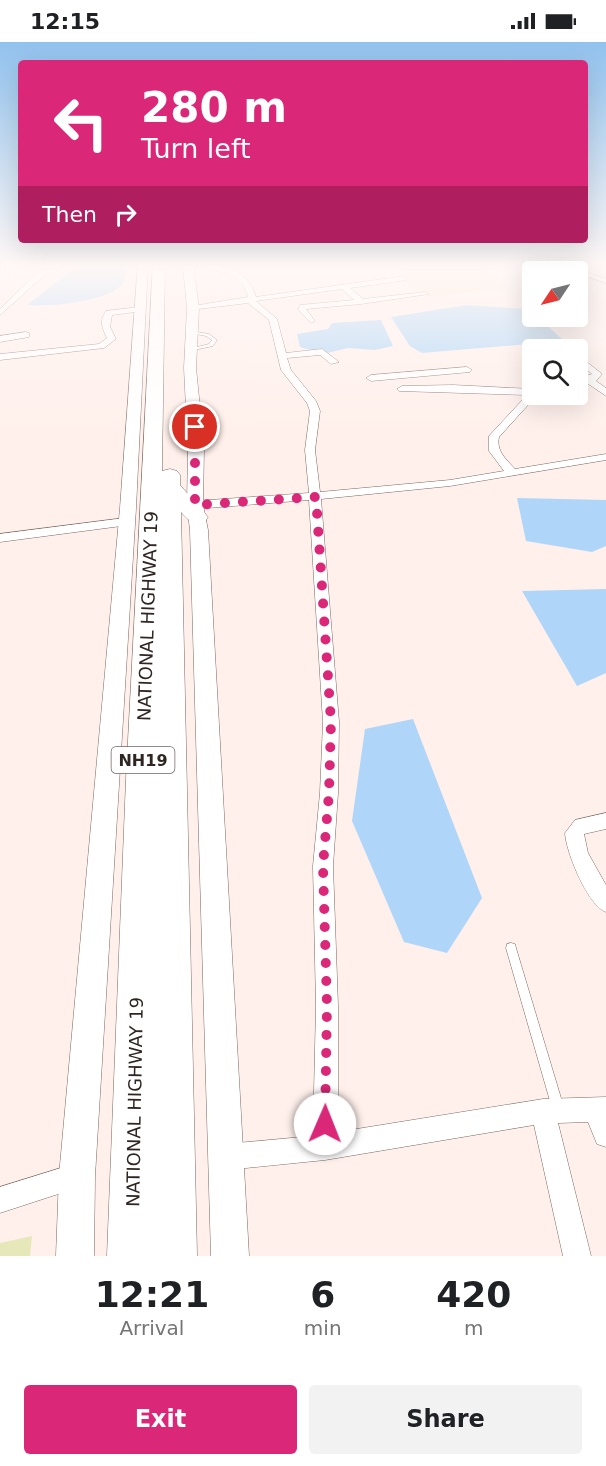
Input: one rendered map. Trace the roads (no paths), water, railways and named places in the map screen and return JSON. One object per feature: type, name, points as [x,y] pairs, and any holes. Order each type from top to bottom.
[{"type":"highway","name":"NATIONAL HIGHWAY 19","points":[[132,1256],[142,779],[161,487],[148,344],[151,321]]},
{"type":"highway","name":"NH19","points":[[170,321],[161,487],[172,1256]]},
{"type":"highway","points":[[127,515],[161,487],[196,511]]},
{"type":"main road","points":[[75,1256],[77,1176],[127,515],[148,344],[143,321]]},
{"type":"main road","points":[[193,321],[190,368],[196,447],[196,511],[230,1256]]},
{"type":"street","points":[[0,357],[101,346],[112,339],[106,327],[106,321]]},
{"type":"street","points":[[273,321],[286,370],[315,407],[310,450],[316,497],[331,722],[329,793],[323,866],[327,1006],[325,1147]]},
{"type":"street","points":[[0,339],[26,335]]},
{"type":"street","points":[[281,356],[322,352],[334,362]]},
{"type":"street","points":[[457,358],[485,389]]},
{"type":"street","points":[[588,366],[597,374],[589,380],[606,393]]},
{"type":"street","points":[[371,378],[467,369]]},
{"type":"street","points":[[402,389],[485,389],[522,392]]},
{"type":"street","points":[[512,472],[492,448],[491,442],[522,405]]},
{"type":"street","points":[[196,511],[450,483],[606,457]]},
{"type":"street","points":[[0,538],[127,515]]},
{"type":"street","points":[[606,821],[586,824],[577,828],[573,835],[574,846],[606,903]]},
{"type":"street","points":[[226,1157],[325,1147],[550,1111],[601,1109],[606,1135]]},
{"type":"street","points":[[550,1111],[577,1256]]},
{"type":"street","points":[[0,1200],[77,1176]]},
{"type":"lane","points":[[511,948],[550,1111]]},
{"type":"water","points":[[381,321],[393,346],[375,350],[348,348],[323,354],[300,347],[297,334],[328,329],[332,323]]},
{"type":"water","points":[[393,321],[522,321],[522,327],[549,327],[562,339],[522,339],[522,345],[422,353],[410,346]]},
{"type":"water","points":[[517,498],[606,500],[606,546],[592,552],[526,541]]},
{"type":"water","points":[[606,589],[606,673],[577,686],[522,591]]},
{"type":"water","points":[[413,719],[482,898],[447,953],[404,942],[352,821],[365,729]]}]
